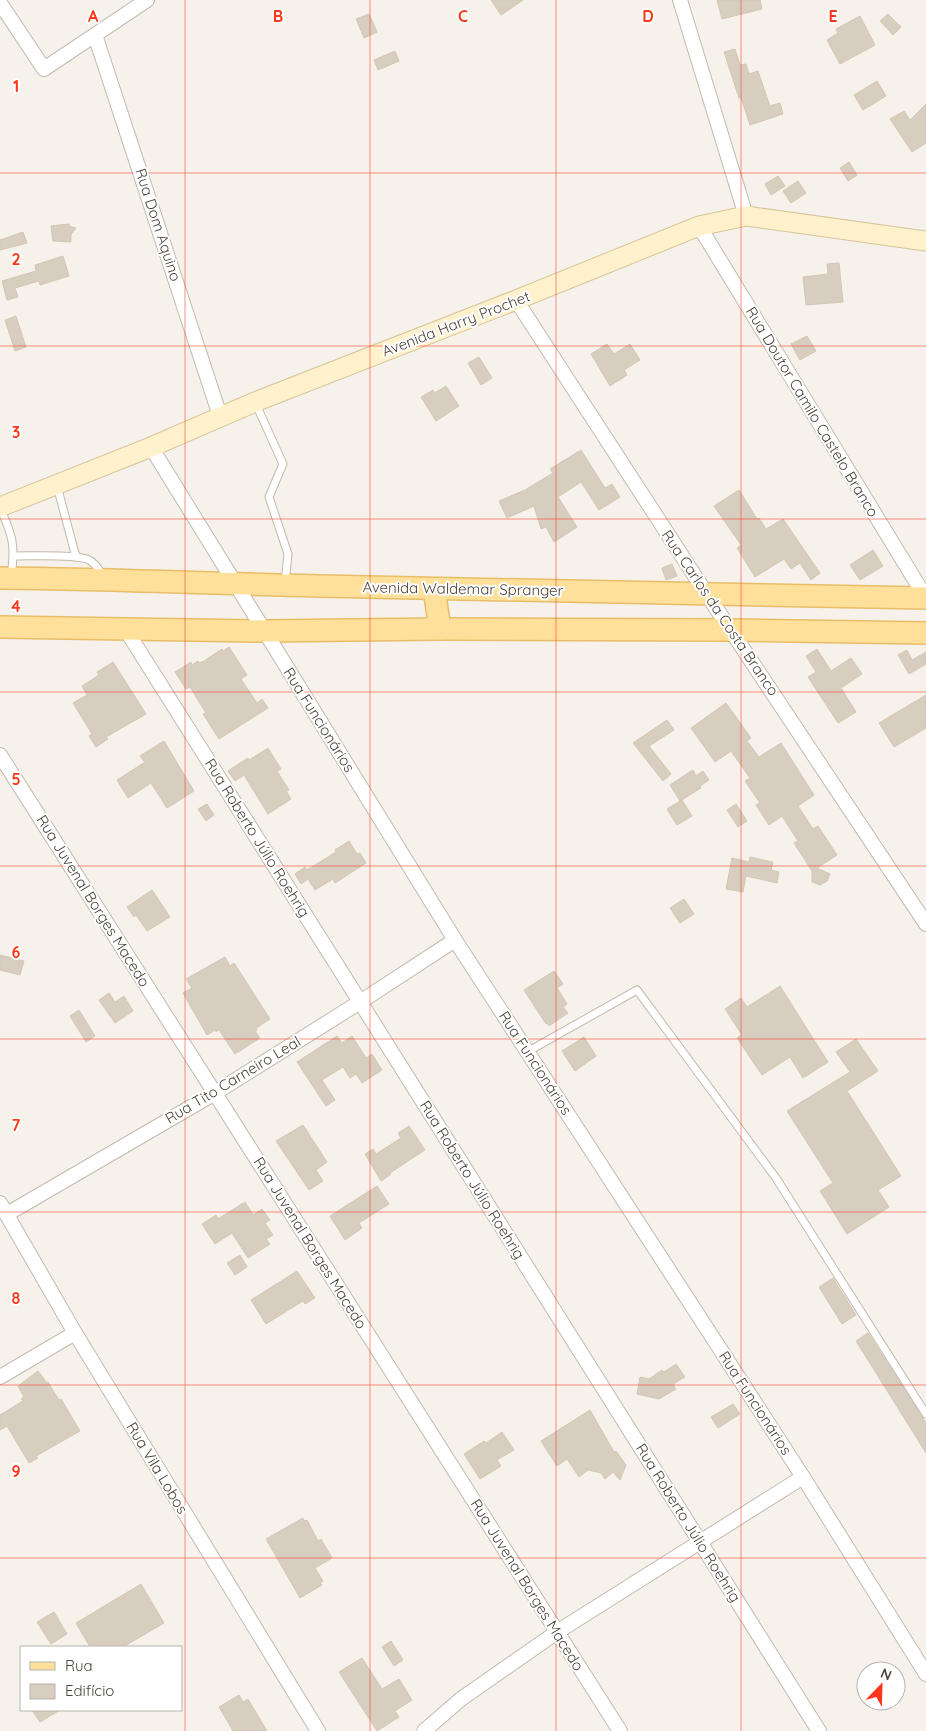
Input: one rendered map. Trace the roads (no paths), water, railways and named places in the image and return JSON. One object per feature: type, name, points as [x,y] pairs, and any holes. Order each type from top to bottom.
[{"type":"main road","name":"Avenida Waldemar Spranger","points":[[5,578],[105,579],[285,586],[926,598]]},
{"type":"main road","points":[[434,589],[440,629]]},
{"type":"main road","points":[[0,628],[126,630],[732,630],[926,633]]},
{"type":"street","points":[[0,3],[44,70],[147,0]]},
{"type":"street","points":[[680,0],[746,216]]},
{"type":"street","name":"Rua Dom Aquino","points":[[95,35],[220,416]]},
{"type":"street","name":"Avenida Harry Prochet","points":[[0,507],[151,448],[220,416],[699,226],[746,216],[926,240]]},
{"type":"street","name":"Rua Doutor Camilo Castelo Branco","points":[[699,226],[926,598]]},
{"type":"street","name":"Rua Carlos da Costa Branco","points":[[516,300],[706,593],[926,924]]},
{"type":"street","name":"Rua Funcionários","points":[[151,448],[455,940],[803,1477],[926,1674]]},
{"type":"street","name":"Rua Roberto Júlio Roehrig","points":[[126,630],[819,1731]]},
{"type":"street","name":"Rua Juvenal Borges Macedo","points":[[0,755],[620,1731]]},
{"type":"street","name":"Rua Tito Carneiro Leal","points":[[4,1208],[215,1093],[455,940]]},
{"type":"street","name":"Rua Vila Lobos","points":[[4,1208],[75,1333],[318,1731]]},
{"type":"street","points":[[0,1377],[75,1333]]},
{"type":"street","points":[[424,1731],[461,1699],[557,1632],[803,1477]]},
{"type":"lane","points":[[255,402],[284,464],[269,497],[288,554],[285,586]]},
{"type":"lane","points":[[57,486],[76,557]]},
{"type":"lane","points":[[0,507],[11,532],[14,556],[5,578]]},
{"type":"lane","points":[[14,556],[76,557],[87,559],[95,564],[105,579]]},
{"type":"lane","points":[[527,1052],[637,990],[776,1178],[926,1414]]}]
